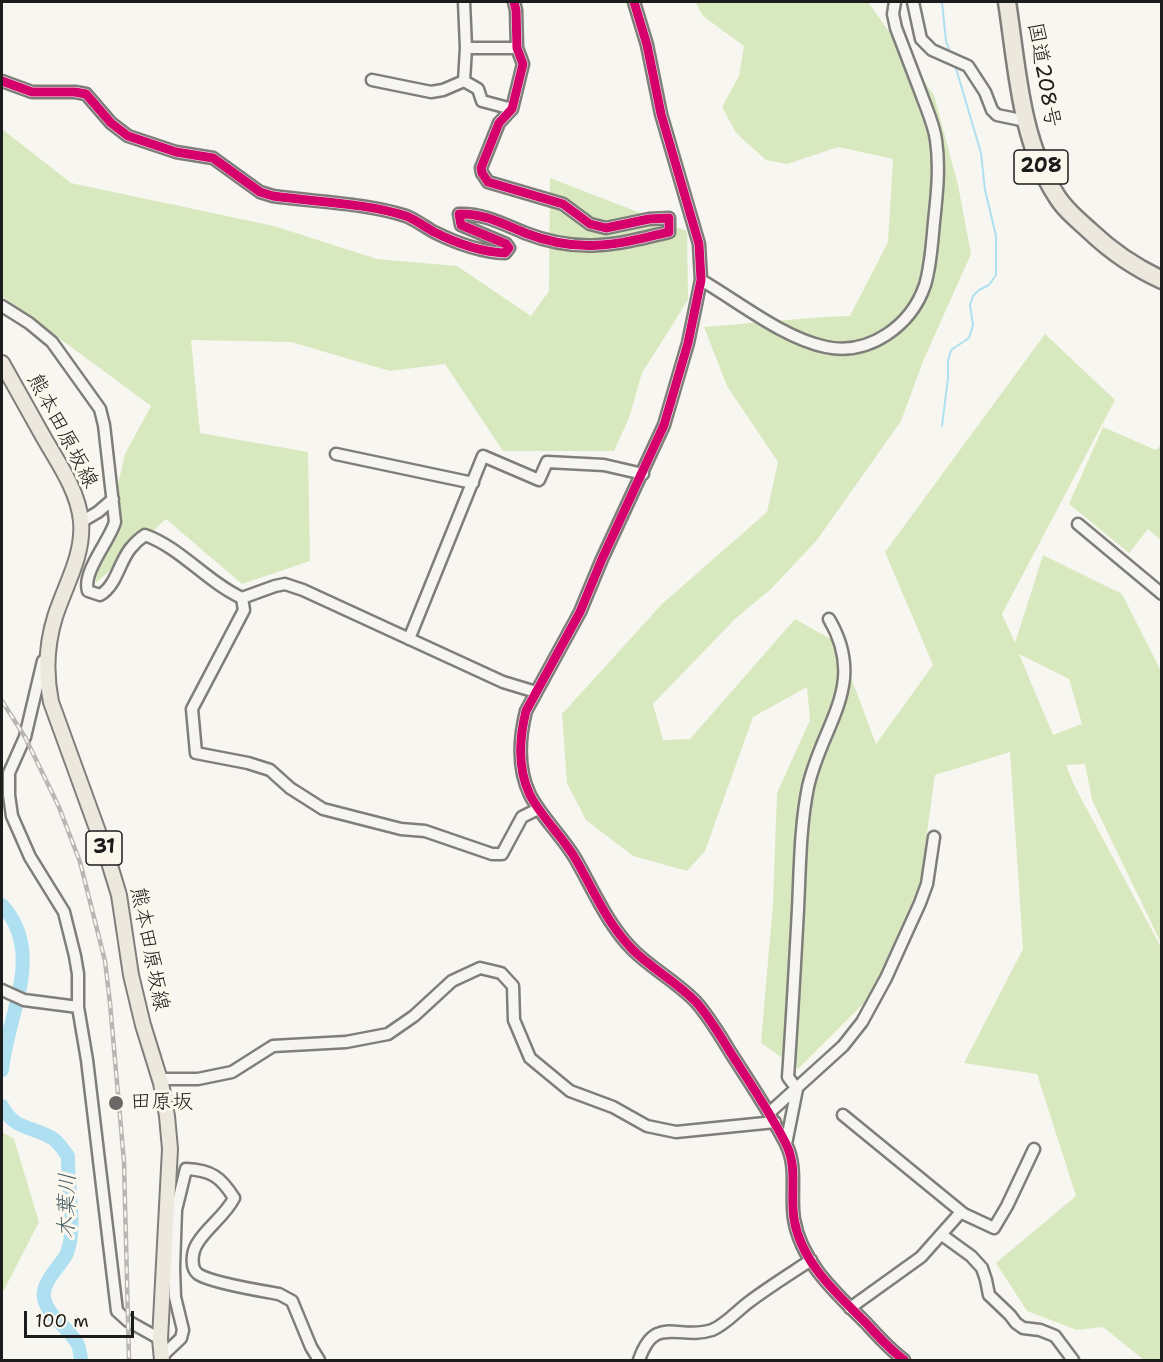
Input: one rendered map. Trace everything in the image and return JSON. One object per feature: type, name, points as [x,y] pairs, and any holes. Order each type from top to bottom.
[{"type":"highway","name":"国道208号","points":[[1007,2],[1026,121],[1034,152],[1044,175],[1057,197],[1089,231],[1120,258],[1161,280]]},
{"type":"main road","name":"熊本田原坂線","points":[[2,363],[64,474],[75,497],[81,522],[75,566],[55,615],[47,645],[46,677],[51,702],[119,895],[131,975],[167,1116],[170,1149],[160,1339],[162,1359]]},
{"type":"street","points":[[464,2],[466,48],[464,81]]},
{"type":"street","points":[[2,81],[32,92],[86,94],[111,123],[128,136],[176,152],[213,158],[260,192],[283,198],[380,210],[407,217],[447,238],[495,253],[505,253],[509,248],[506,244],[461,225],[459,214],[505,223],[525,233],[568,245],[586,247],[608,246],[669,232],[669,218],[649,219],[606,228],[590,224],[563,204],[488,182],[481,168],[499,123],[512,109],[523,64],[517,48],[514,2]]},
{"type":"street","points":[[634,2],[647,45],[661,114],[697,234],[701,280],[688,343],[664,425],[580,612],[526,711],[520,749],[523,773],[538,809],[575,858],[610,922],[633,950],[683,989],[696,1003],[712,1023],[772,1118],[786,1144],[794,1166],[795,1222],[811,1260],[826,1283],[904,1360]]},
{"type":"street","points":[[701,280],[780,328],[804,340],[826,347],[863,346],[878,340],[893,331],[916,305],[925,284],[930,256],[938,156],[936,136],[896,28],[893,14],[895,2]]},
{"type":"street","points":[[913,2],[921,39],[932,50],[968,66],[997,115],[1026,121]]},
{"type":"street","points":[[466,48],[517,48]]},
{"type":"street","points":[[372,80],[431,92],[443,90],[464,81]]},
{"type":"street","points":[[464,81],[478,89],[482,101],[512,109]]},
{"type":"street","points":[[2,306],[29,323],[52,342],[100,409],[116,522],[89,573],[86,584],[88,591],[100,595],[105,592],[129,550],[145,535],[159,540],[221,586],[242,598],[285,584],[303,590],[503,682],[536,692]]},
{"type":"street","points":[[336,454],[473,483]]},
{"type":"street","points":[[409,639],[483,456],[539,480],[547,462],[604,465],[643,474]]},
{"type":"street","points":[[81,522],[113,500]]},
{"type":"street","points":[[1078,524],[1161,594]]},
{"type":"street","points":[[242,598],[244,610],[192,709],[196,753],[248,763],[270,770],[290,788],[323,809],[401,829],[426,831],[492,854],[502,854],[522,817],[538,809]]},
{"type":"street","points":[[786,1144],[797,1089],[788,1077],[801,836],[808,788],[823,740],[846,682],[843,653],[838,635],[829,619]]},
{"type":"street","points":[[47,645],[25,737],[9,773],[12,816],[30,857],[64,912],[67,921],[78,974],[78,1007],[87,1060],[117,1311],[128,1321],[160,1339]]},
{"type":"street","points":[[2,811],[12,816]]},
{"type":"street","points":[[159,1079],[198,1079],[232,1072],[273,1046],[346,1042],[388,1034],[414,1016],[452,981],[480,968],[501,974],[513,986],[514,1020],[530,1058],[570,1091],[614,1107],[647,1126],[676,1132],[772,1118],[797,1089],[843,1046],[862,1022],[920,903],[927,884],[934,837]]},
{"type":"street","points":[[2,990],[24,1000],[78,1007]]},
{"type":"street","points":[[843,1115],[961,1212],[994,1228],[1034,1149]]},
{"type":"street","points":[[162,1359],[181,1338],[183,1330],[175,1297],[174,1268],[176,1210],[186,1169],[209,1173],[224,1182],[234,1198],[228,1209],[197,1244],[193,1267],[197,1274],[212,1280],[279,1294],[288,1298],[319,1360]]},
{"type":"street","points":[[850,1308],[921,1257],[961,1212]]},
{"type":"street","points":[[942,1235],[971,1256],[982,1268],[989,1295],[1010,1314],[1016,1323],[1023,1328],[1040,1330],[1056,1336],[1073,1360]]},
{"type":"street","points":[[639,1360],[652,1336],[661,1332],[700,1332],[713,1329],[811,1260]]},
{"type":"green space","points":[[695,2],[868,2],[934,95],[958,185],[971,254],[924,359],[901,421],[817,540],[771,589],[735,619],[653,704],[663,740],[690,739],[795,619],[838,643],[876,744],[933,665],[885,552],[1045,334],[1115,400],[1002,614],[1015,643],[1043,555],[1122,594],[1160,669],[1161,943],[1092,800],[1085,764],[1066,765],[1074,785],[1161,947],[1161,1360],[1144,1360],[1103,1327],[1077,1330],[1027,1311],[996,1263],[1076,1196],[1037,1074],[964,1063],[1023,949],[1010,752],[935,775],[920,884],[870,997],[798,1069],[761,1043],[773,903],[777,793],[810,720],[807,687],[753,717],[705,851],[687,871],[633,856],[586,820],[567,783],[562,714],[662,604],[767,512],[778,462],[727,386],[704,327],[850,316],[888,242],[893,159],[838,147],[787,164],[766,160],[736,133],[722,107],[739,76],[744,46],[703,16]],"holes":[[[1019,654],[1069,679],[1082,724],[1053,735]]]},
{"type":"green space","points":[[2,129],[71,183],[274,226],[377,259],[457,266],[531,316],[549,291],[550,178],[687,231],[688,300],[642,373],[629,418],[614,451],[503,451],[445,364],[390,371],[291,342],[191,340],[200,433],[308,452],[310,561],[242,584],[166,519],[95,584],[125,454],[151,406],[2,296]]},
{"type":"green space","points":[[1103,427],[1156,450],[1161,445],[1161,540],[1148,529],[1129,553],[1069,504]]},
{"type":"green space","points":[[2,1132],[14,1139],[39,1222],[2,1294]]},
{"type":"waterway","points":[[942,2],[946,41],[951,54]]},
{"type":"waterway","points":[[942,426],[951,350],[969,338],[973,325],[970,305],[973,296],[989,285],[996,275],[996,236],[985,190],[981,153],[955,65]]},
{"type":"waterway","name":"木葉川","points":[[2,905],[15,924],[21,943],[23,964],[2,1070]]},
{"type":"waterway","name":"木葉川","points":[[2,1106],[18,1124],[45,1134],[59,1144],[68,1156],[70,1243],[67,1253],[45,1286],[44,1298],[50,1311],[77,1343],[81,1360]]},
{"type":"railway","points":[[2,701],[25,737],[59,807],[80,862],[105,961],[124,1162],[129,1360]]},
{"type":"cycle path","points":[[2,81],[32,92],[86,94],[111,123],[128,136],[176,152],[213,158],[260,192],[273,196],[391,212],[406,216],[451,240],[477,249],[505,253],[509,248],[506,244],[461,225],[459,214],[485,217],[544,240],[563,244],[614,244],[669,232],[669,218],[649,219],[606,228],[590,224],[563,204],[488,182],[481,168],[499,123],[512,109],[523,64],[517,48],[514,2]]},
{"type":"cycle path","points":[[634,2],[647,45],[661,114],[699,244],[701,280],[688,343],[664,425],[580,612],[526,711],[522,732],[521,764],[530,795],[570,850],[616,929],[640,957],[696,1002],[716,1029],[768,1111],[790,1153],[793,1171],[794,1219],[798,1235],[812,1263],[843,1300],[888,1347],[904,1360]]},
{"type":"place","name":"田原坂","points":[[116,1103]]}]
